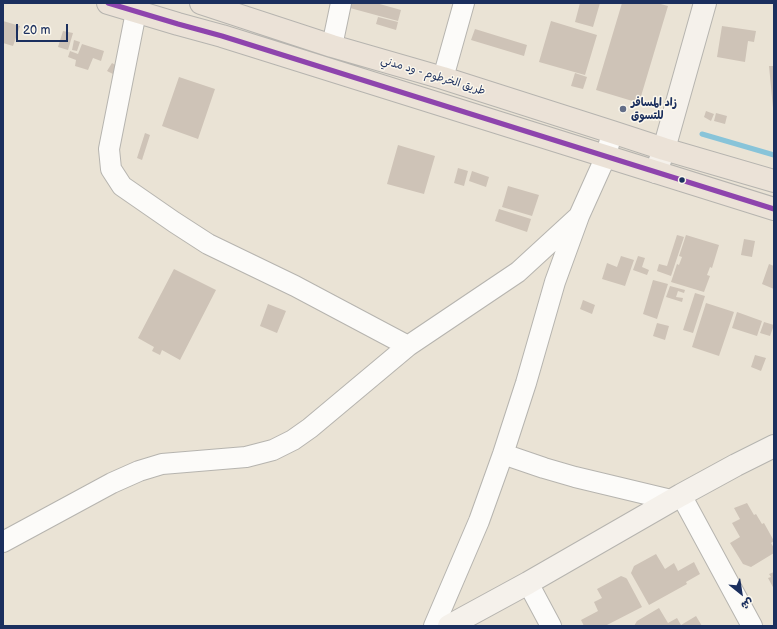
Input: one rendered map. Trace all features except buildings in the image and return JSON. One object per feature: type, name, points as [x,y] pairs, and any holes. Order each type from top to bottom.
[{"type":"highway","points":[[108,3],[222,36],[774,209]]},
{"type":"highway","name":"طريق الخرطوم - ود مدني","points":[[201,3],[234,8],[332,46],[443,78],[664,149],[774,181]]},
{"type":"street","points":[[332,46],[342,3]]},
{"type":"street","points":[[443,78],[464,3]]},
{"type":"street","points":[[656,172],[664,149],[704,3]]},
{"type":"street","points":[[136,12],[109,149],[111,169],[122,186],[208,244],[295,286],[408,346]]},
{"type":"street","points":[[434,626],[479,521],[503,454],[526,382],[555,282],[579,216],[606,156],[612,132]]},
{"type":"street","points":[[3,542],[112,483],[139,471],[162,464],[246,457],[272,450],[292,440],[310,428],[408,346],[518,272],[579,216]]},
{"type":"street","points":[[450,626],[676,498],[774,446]]},
{"type":"street","points":[[503,454],[569,475],[676,498],[752,626]]},
{"type":"street","points":[[528,583],[551,626]]},
{"type":"waterway","points":[[702,134],[774,155]]},
{"type":"transit line","points":[[108,3],[222,36],[774,209]]},
{"type":"place","name":"زاد المسافر للتسوق","points":[[623,109]]}]
